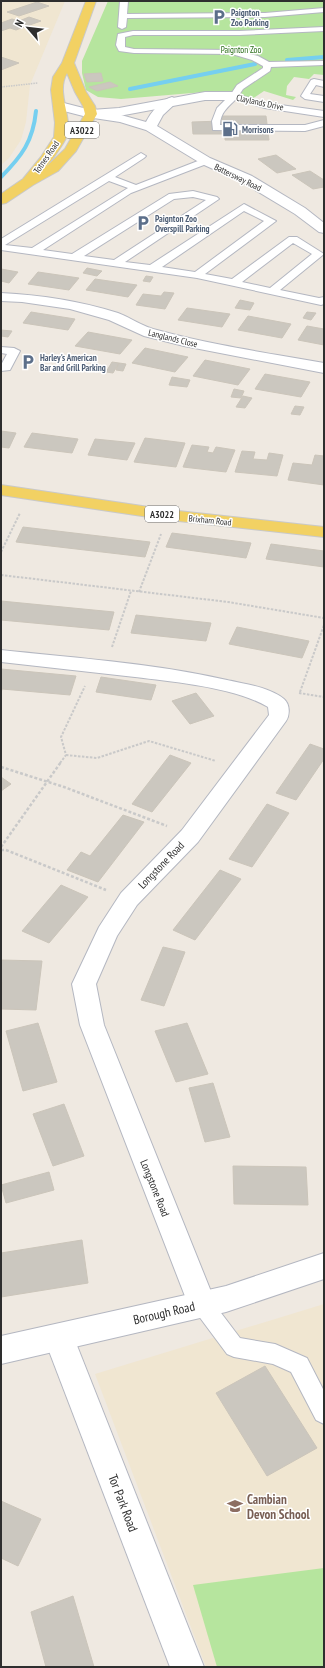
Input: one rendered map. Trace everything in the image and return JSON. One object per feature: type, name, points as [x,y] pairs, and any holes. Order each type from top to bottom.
[{"type":"main road","points":[[59,77],[68,63],[91,1]]},
{"type":"main road","name":"A3022","points":[[68,63],[74,72],[79,91],[88,102],[91,111]]},
{"type":"main road","name":"Totnes Road","points":[[28,182],[46,159],[60,137],[61,121],[57,90],[59,77]]},
{"type":"main road","name":"Totnes Road","points":[[1,200],[28,182],[54,168],[70,151],[91,111]]},
{"type":"main road","name":"Brixham Road","points":[[1,490],[168,515],[324,532]]},
{"type":"street","name":"Claylands Drive","points":[[91,111],[119,112],[205,96],[234,96]]},
{"type":"street","points":[[150,127],[152,120],[159,111],[172,101]]},
{"type":"street","points":[[60,106],[76,111],[91,111]]},
{"type":"street","points":[[61,121],[69,114],[76,111]]},
{"type":"street","name":"Battersway Road","points":[[91,111],[150,127],[206,161],[247,179],[324,229]]},
{"type":"street","name":"Langlands Close","points":[[1,297],[22,298],[71,305],[114,317],[149,333],[189,343],[324,368]]},
{"type":"street","name":"Longstone Road","points":[[1,656],[186,677],[245,690],[266,697],[278,704],[279,716],[190,836],[129,898],[107,933],[84,984],[92,1025],[202,1304]]},
{"type":"street","name":"Borough Road","points":[[1,1350],[226,1299],[324,1266]]},
{"type":"street","name":"Tor Park Road","points":[[59,1338],[187,1667]]},
{"type":"lane","points":[[126,4],[120,45],[122,49],[134,51],[232,52],[255,58],[267,65],[323,63]]},
{"type":"lane","points":[[124,16],[265,15],[324,10]]},
{"type":"lane","points":[[121,36],[133,33],[239,33],[324,29]]},
{"type":"lane","points":[[267,65],[267,69],[240,87],[234,96],[220,110],[216,121],[216,128],[305,128],[324,123]]},
{"type":"lane","points":[[324,84],[314,82],[305,96],[324,98]]},
{"type":"lane","name":"Claylands Drive","points":[[234,96],[265,105],[324,114]]},
{"type":"lane","points":[[1,243],[108,178],[141,156]]},
{"type":"lane","points":[[33,252],[128,192],[206,161]]},
{"type":"lane","points":[[108,178],[137,188]]},
{"type":"lane","points":[[73,258],[172,196],[192,194],[214,199],[116,263]]},
{"type":"lane","points":[[153,268],[244,207],[271,221],[197,275]]},
{"type":"lane","points":[[235,282],[293,239],[321,257],[272,291]]},
{"type":"lane","points":[[1,247],[197,275],[235,282],[321,302],[324,300]]},
{"type":"lane","points":[[1,350],[14,351],[6,368],[1,368]]},
{"type":"lane","points":[[202,1304],[234,1348],[275,1354],[299,1365],[324,1413]]},
{"type":"path","points":[[1,87],[30,85],[59,77]]},
{"type":"path","points":[[1,552],[29,493]]},
{"type":"path","points":[[139,592],[168,515]]},
{"type":"path","points":[[1,575],[228,602],[324,618]]},
{"type":"path","points":[[66,755],[61,737],[100,667],[131,591]]},
{"type":"path","points":[[300,692],[324,625]]},
{"type":"path","points":[[66,755],[97,758],[149,741],[239,769]]},
{"type":"path","points":[[1,847],[66,755]]},
{"type":"path","points":[[1,767],[48,781],[106,802],[190,836]]},
{"type":"path","points":[[1,850],[6,850],[76,879],[129,898]]},
{"type":"shaded area","points":[[8,1],[65,1],[30,85],[26,122],[21,140],[9,158],[1,165],[1,3]]},
{"type":"shaded area","name":"Cambian Devon School","points":[[324,1304],[324,1638],[220,1667],[206,1667],[95,1374]]},
{"type":"green space","name":"Paignton Zoo","points":[[108,1],[324,1],[324,75],[314,74],[309,79],[294,77],[287,86],[286,95],[296,97],[293,100],[264,91],[249,101],[216,91],[121,99],[98,97],[86,90],[82,73],[82,61]]},
{"type":"green space","points":[[324,1568],[324,1667],[217,1667],[193,1585]]},
{"type":"building","points":[[37,2],[49,6],[19,16],[7,12]]},
{"type":"building","points":[[29,17],[41,21],[16,30],[10,28],[1,31],[1,23],[12,19],[19,21]]},
{"type":"building","points":[[1,57],[19,63],[1,70]]},
{"type":"building","points":[[101,73],[103,81],[87,82],[84,74]]},
{"type":"building","points":[[110,82],[118,86],[97,91],[89,87]]},
{"type":"building","name":"Morrisons","points":[[222,116],[266,116],[269,140],[225,140],[225,134],[193,134],[192,122],[222,121]]},
{"type":"building","points":[[276,155],[296,169],[277,173],[258,159]]},
{"type":"building","points":[[310,171],[324,180],[324,187],[313,189],[292,175]]},
{"type":"building","points":[[87,268],[102,271],[97,276],[83,273]]},
{"type":"building","points":[[1,269],[18,272],[9,283],[1,281]]},
{"type":"building","points":[[38,272],[79,278],[69,290],[28,284]]},
{"type":"building","points":[[146,276],[153,277],[150,282],[143,281]]},
{"type":"building","points":[[95,279],[137,285],[128,297],[86,290]]},
{"type":"building","points":[[164,292],[174,293],[165,309],[136,305],[143,294],[161,296]]},
{"type":"building","points":[[240,300],[254,303],[250,310],[235,308]]},
{"type":"building","points":[[187,308],[230,314],[222,327],[178,320]]},
{"type":"building","points":[[31,312],[75,319],[68,330],[23,323]]},
{"type":"building","points":[[307,312],[316,313],[311,320],[303,318]]},
{"type":"building","points":[[248,316],[291,324],[282,338],[238,330]]},
{"type":"building","points":[[307,326],[324,329],[324,345],[298,340]]},
{"type":"building","points":[[1,330],[12,331],[8,337],[1,336]]},
{"type":"building","points":[[88,332],[132,340],[120,354],[75,346]]},
{"type":"building","points":[[145,348],[188,357],[175,372],[132,363]]},
{"type":"building","points":[[205,360],[250,369],[238,385],[193,376]]},
{"type":"building","points":[[112,362],[119,363],[113,373],[106,372]]},
{"type":"building","points":[[119,363],[126,364],[123,371],[116,370]]},
{"type":"building","points":[[265,374],[310,382],[301,397],[255,389]]},
{"type":"building","points":[[172,377],[190,380],[187,387],[169,385]]},
{"type":"building","points":[[234,389],[244,391],[241,398],[231,397]]},
{"type":"building","points":[[243,396],[252,398],[245,408],[236,407]]},
{"type":"building","points":[[295,406],[304,407],[300,415],[291,414]]},
{"type":"building","points":[[1,431],[16,433],[9,448],[1,447]]},
{"type":"building","points":[[32,433],[78,439],[72,453],[24,447]]},
{"type":"building","points":[[145,438],[185,443],[176,467],[134,462]]},
{"type":"building","points":[[95,439],[135,443],[127,460],[88,455]]},
{"type":"building","points":[[192,445],[209,447],[207,452],[213,453],[216,447],[235,450],[226,472],[183,467]]},
{"type":"building","points":[[242,451],[255,452],[253,459],[267,460],[269,453],[283,455],[277,476],[235,472]]},
{"type":"building","points":[[315,455],[324,456],[324,485],[288,480],[293,463],[312,465]]},
{"type":"building","points":[[23,527],[150,542],[145,557],[16,542]]},
{"type":"building","points":[[172,533],[251,543],[246,558],[166,547]]},
{"type":"building","points":[[271,544],[324,551],[324,567],[266,559]]},
{"type":"building","points":[[1,601],[114,612],[109,630],[1,620]]},
{"type":"building","points":[[136,615],[211,623],[206,641],[131,633]]},
{"type":"building","points":[[237,627],[309,641],[302,658],[229,644]]},
{"type":"building","points":[[1,669],[76,676],[70,695],[2,689],[1,693]]},
{"type":"building","points":[[101,677],[156,685],[151,700],[96,692]]},
{"type":"building","points":[[196,693],[214,716],[190,724],[172,701]]},
{"type":"building","points":[[310,744],[324,749],[324,759],[296,800],[276,793]]},
{"type":"building","points":[[170,755],[191,763],[152,812],[132,804]]},
{"type":"building","points":[[1,777],[11,784],[1,791]]},
{"type":"building","points":[[267,804],[289,813],[252,867],[229,859]]},
{"type":"building","points":[[123,815],[144,822],[98,882],[67,870],[81,852],[90,856]]},
{"type":"building","points":[[220,870],[241,879],[195,940],[173,930]]},
{"type":"building","points":[[61,885],[88,897],[49,943],[22,931]]},
{"type":"building","points":[[163,947],[185,952],[164,1006],[141,1000]]},
{"type":"building","points":[[1,960],[42,961],[36,1010],[1,1009]]},
{"type":"building","points":[[38,1023],[57,1082],[23,1091],[6,1031]]},
{"type":"building","points":[[187,1023],[208,1074],[176,1082],[155,1031]]},
{"type":"building","points":[[213,1083],[230,1137],[205,1142],[189,1088]]},
{"type":"building","points":[[64,1104],[84,1156],[53,1166],[33,1114]]},
{"type":"building","points":[[233,1166],[306,1167],[308,1205],[234,1204]]},
{"type":"building","points":[[49,1172],[54,1190],[6,1203],[1,1185]]},
{"type":"building","points":[[82,1240],[88,1283],[1,1297],[1,1253]]},
{"type":"building","points":[[265,1366],[317,1448],[267,1476],[216,1393]]},
{"type":"building","points":[[1,1501],[41,1519],[18,1566],[1,1558]]},
{"type":"building","points":[[73,1596],[94,1667],[46,1667],[31,1612]]},
{"type":"waterway","points":[[287,60],[324,57]]},
{"type":"waterway","points":[[130,89],[255,64]]},
{"type":"waterway","points":[[1,177],[21,155],[29,140],[36,111]]},
{"type":"place","name":"Paignton Zoo Parking","points":[[219,17]]},
{"type":"place","name":"Morrisons","points":[[230,129]]},
{"type":"place","name":"Paignton Zoo Overspill Parking","points":[[143,223]]},
{"type":"place","name":"Harley's American Bar and Grill Parking","points":[[28,362]]},
{"type":"place","name":"Cambian Devon School","points":[[235,1506]]}]
